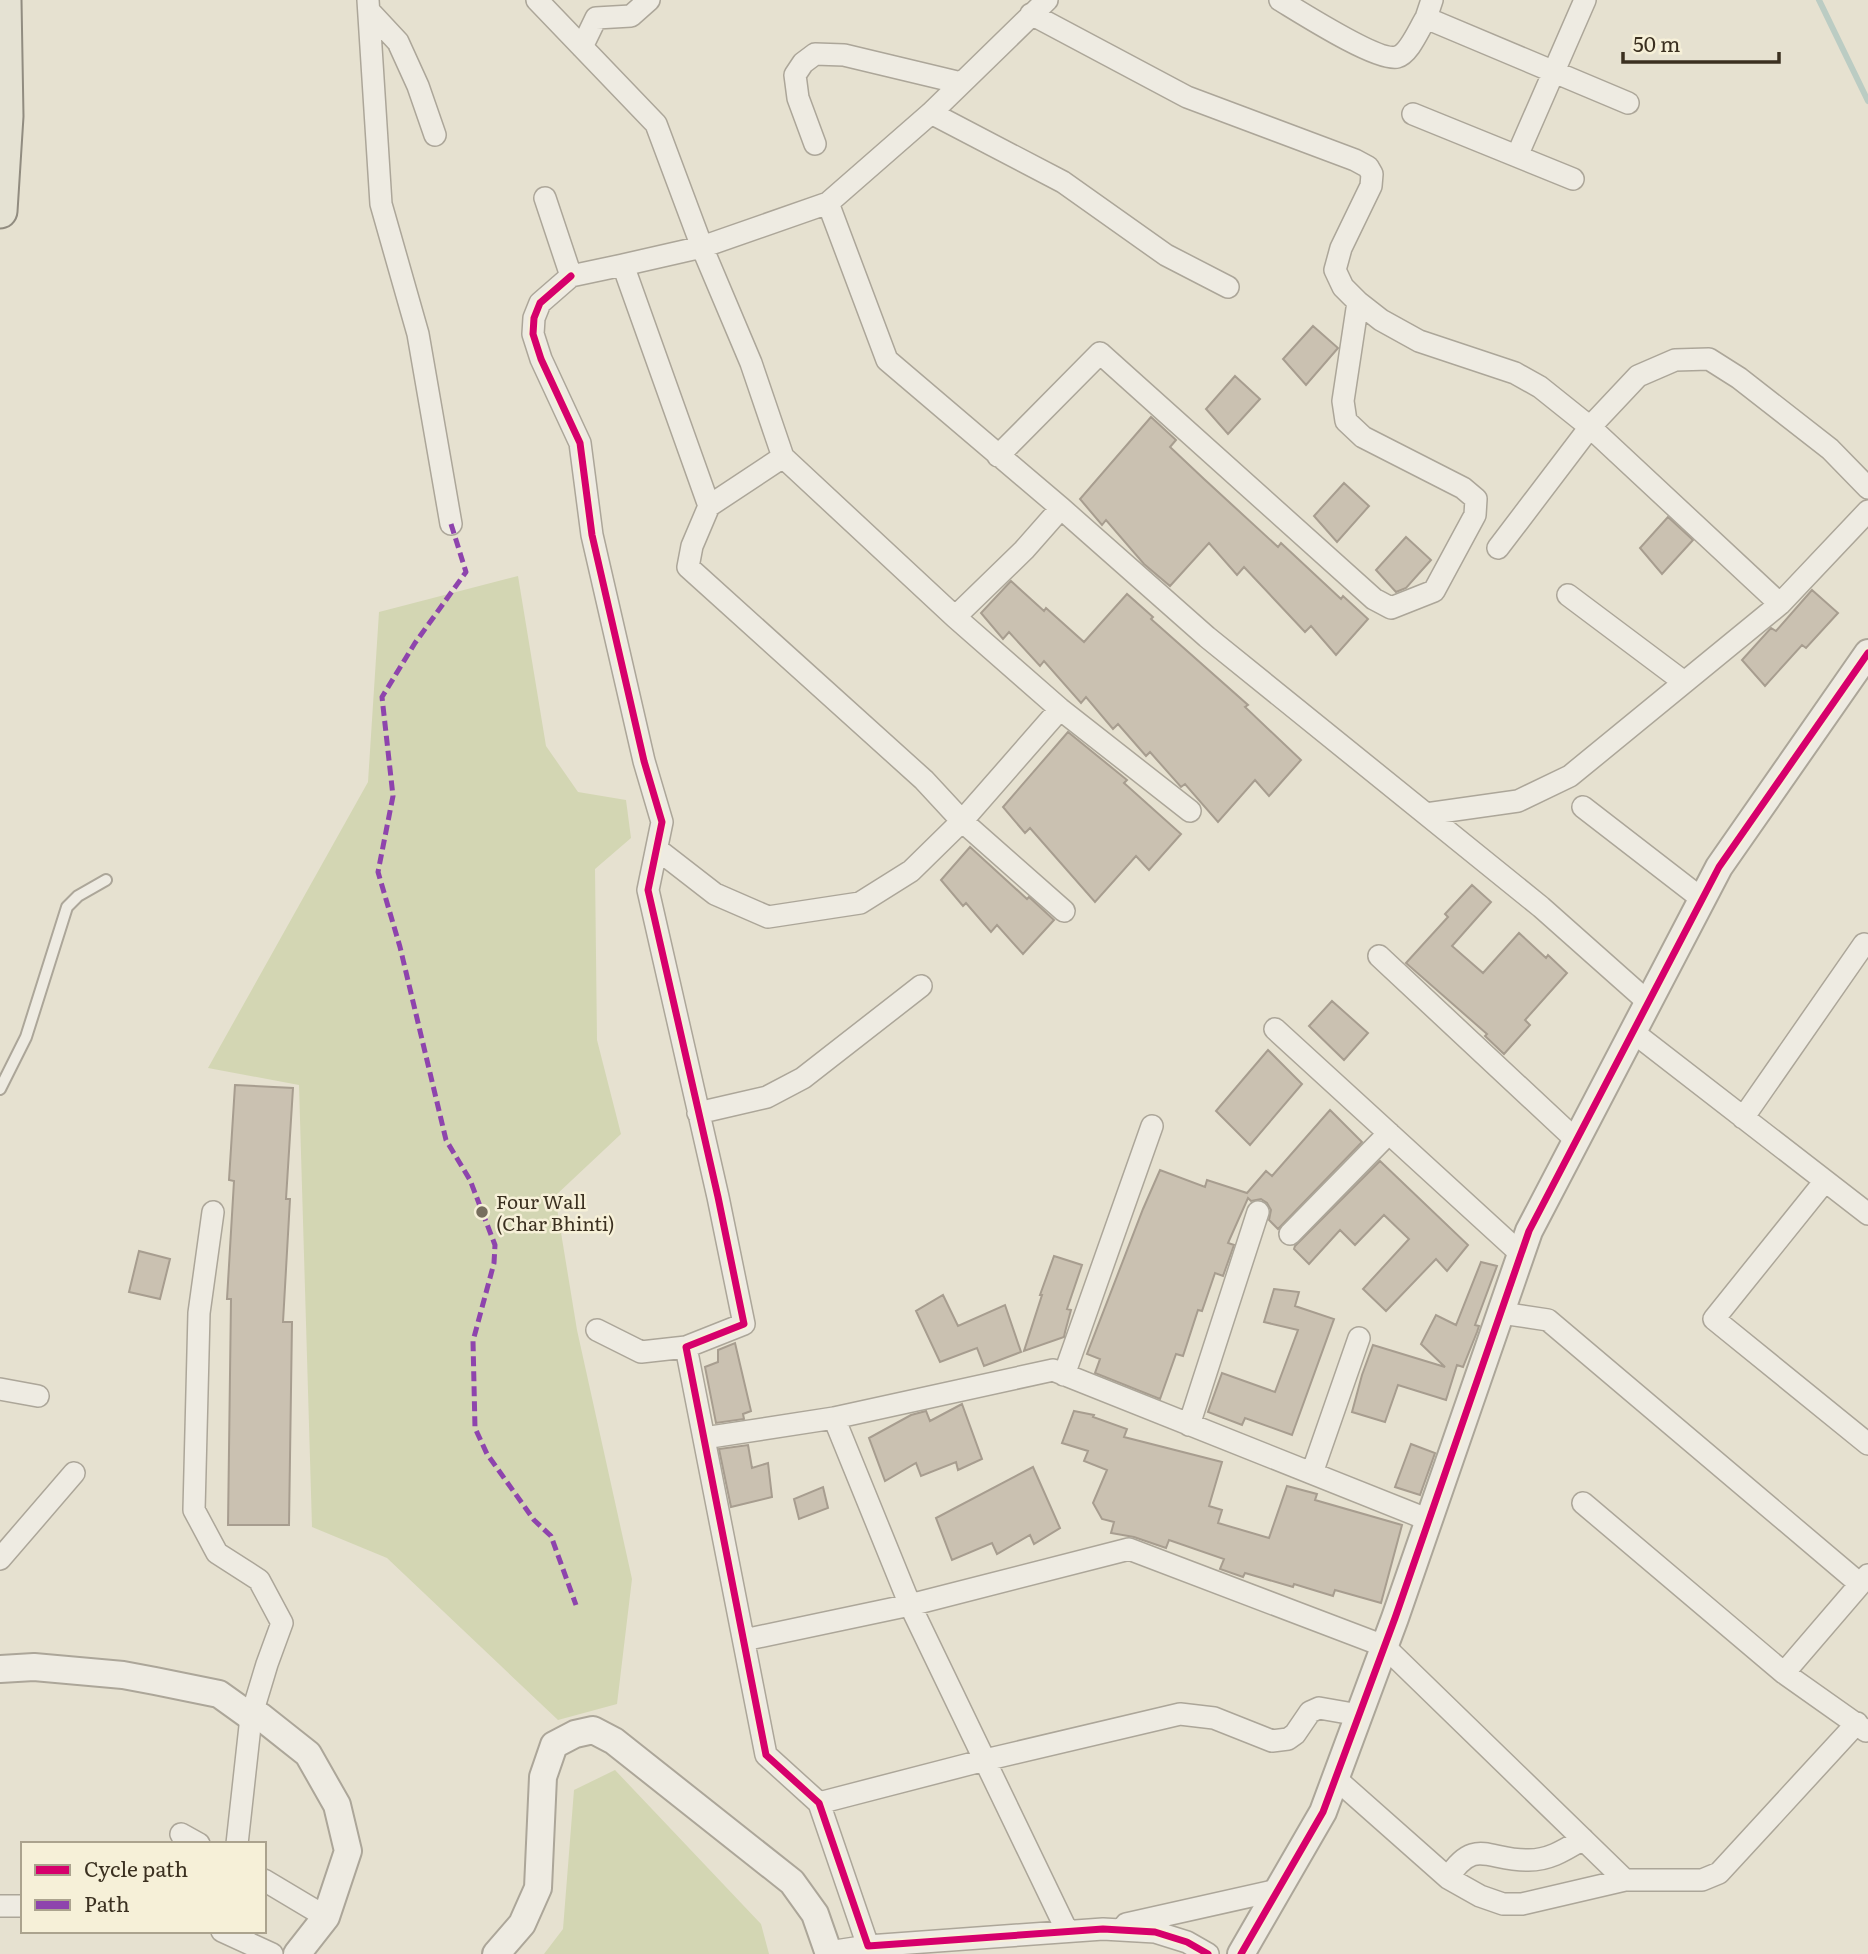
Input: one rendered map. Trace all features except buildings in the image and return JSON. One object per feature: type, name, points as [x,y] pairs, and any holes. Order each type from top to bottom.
[{"type":"main road","points":[[0,211],[6,116],[4,0]]},
{"type":"street","points":[[537,0],[656,124],[702,247],[751,363],[783,457],[955,617],[1060,709],[1190,811]]},
{"type":"street","points":[[582,47],[596,18],[631,16],[649,0]]},
{"type":"street","points":[[1280,0],[1376,55],[1395,58],[1404,53],[1429,9],[1554,72],[1628,103]]},
{"type":"street","points":[[1517,156],[1585,0]]},
{"type":"street","points":[[370,6],[398,42],[418,86],[435,135]]},
{"type":"street","points":[[370,6],[381,204],[418,334],[451,524]]},
{"type":"street","points":[[597,1330],[641,1352],[686,1347],[744,1324],[648,890],[662,822],[644,761],[592,536],[580,443],[541,359],[533,334],[534,318],[540,303],[571,276],[702,247],[828,202],[931,113],[1039,7],[1186,97],[1368,167],[1372,174],[1371,186],[1341,248],[1335,270],[1343,287],[1381,320],[1419,341],[1515,373],[1540,387],[1590,427],[1780,604]]},
{"type":"street","points":[[815,144],[798,98],[795,75],[803,63],[815,54],[844,55],[961,83]]},
{"type":"street","points":[[931,113],[1062,182],[1166,255],[1228,286]]},
{"type":"street","points":[[1413,114],[1573,179]]},
{"type":"street","points":[[545,198],[571,276]]},
{"type":"street","points":[[828,202],[887,360],[1207,637],[1541,907],[1648,1002]]},
{"type":"street","points":[[623,265],[709,506]]},
{"type":"street","points":[[998,456],[1100,353],[1374,599],[1391,608],[1434,591],[1475,515],[1476,499],[1463,488],[1363,436],[1346,421],[1343,401],[1358,302]]},
{"type":"street","points":[[1498,548],[1590,427],[1638,376],[1675,360],[1709,359],[1739,378],[1830,449],[1868,488]]},
{"type":"street","points":[[783,457],[709,506],[692,546],[688,567],[924,780],[962,821],[1064,912]]},
{"type":"street","points":[[955,617],[1024,550],[1061,508]]},
{"type":"street","points":[[1426,814],[1518,801],[1570,775],[1780,604],[1868,511]]},
{"type":"street","points":[[1568,595],[1684,682]]},
{"type":"street","points":[[1241,1954],[1323,1812],[1429,1520],[1529,1231],[1719,867],[1868,653]]},
{"type":"street","points":[[657,849],[715,894],[768,917],[860,903],[911,871],[962,821],[1060,709]]},
{"type":"street","points":[[1583,807],[1702,899]]},
{"type":"street","points":[[1744,1118],[1864,944]]},
{"type":"street","points":[[1379,956],[1576,1140]]},
{"type":"street","points":[[698,1113],[767,1097],[803,1078],[921,986]]},
{"type":"street","points":[[1275,1029],[1521,1254]]},
{"type":"street","points":[[1633,1032],[1868,1214]]},
{"type":"street","points":[[1065,1375],[1152,1126]]},
{"type":"street","points":[[1290,1234],[1389,1133]]},
{"type":"street","points":[[1825,1181],[1714,1319],[1868,1444]]},
{"type":"street","points":[[213,1212],[199,1313],[194,1510],[217,1552],[259,1580],[282,1623],[251,1717],[237,1842]]},
{"type":"street","points":[[1189,1424],[1258,1212]]},
{"type":"street","points":[[1501,1313],[1548,1320],[1864,1579],[1784,1673]]},
{"type":"street","points":[[1312,1473],[1359,1338]]},
{"type":"street","points":[[686,1347],[766,1755],[819,1803],[867,1945]]},
{"type":"street","points":[[704,1438],[834,1418],[1053,1370],[1429,1520]]},
{"type":"street","points":[[0,1389],[38,1396]]},
{"type":"street","points":[[834,1418],[910,1605],[1067,1931]]},
{"type":"street","points":[[0,1559],[74,1473]]},
{"type":"street","points":[[1335,1778],[1448,1878],[1480,1896],[1503,1904],[1522,1904],[1625,1880],[1702,1880],[1719,1873],[1862,1728],[1784,1673],[1583,1503]]},
{"type":"street","points":[[744,1640],[910,1605],[1129,1549],[1384,1646],[1625,1880]]},
{"type":"street","points":[[0,1669],[34,1667],[123,1675],[219,1694],[251,1717],[260,1716],[308,1754],[337,1805],[348,1851],[326,1917],[298,1954]]},
{"type":"street","points":[[819,1803],[1180,1714],[1214,1718],[1272,1741],[1288,1739],[1295,1734],[1310,1712],[1319,1708],[1359,1716]]},
{"type":"street","points":[[496,1954],[522,1924],[538,1888],[543,1777],[554,1745],[575,1734],[593,1730],[614,1741],[792,1882],[815,1914],[829,1953],[867,1945],[947,1946],[1103,1928],[1278,1889]]},
{"type":"street","points":[[1448,1878],[1463,1858],[1471,1854],[1538,1859],[1551,1857],[1583,1839]]},
{"type":"street","points":[[266,1881],[326,1917]]},
{"type":"street","points":[[0,1906],[21,1906]]},
{"type":"street","points":[[1103,1928],[1155,1932],[1187,1941],[1208,1954]]},
{"type":"street","points":[[226,1933],[272,1954]]},
{"type":"lane","points":[[0,1089],[36,1012],[67,907],[78,896],[106,880]]},
{"type":"green space","points":[[518,576],[546,746],[578,792],[626,800],[631,838],[595,869],[597,1040],[621,1134],[555,1196],[577,1330],[632,1579],[617,1704],[558,1720],[387,1558],[312,1527],[299,1085],[208,1068],[368,782],[379,612]]},
{"type":"green space","points":[[615,1770],[761,1924],[769,1954],[544,1954],[563,1929],[574,1790]]},
{"type":"waterway","points":[[1819,0],[1868,101]]},
{"type":"marked path","points":[[451,524],[466,572],[415,643],[382,697],[393,796],[378,872],[400,947],[446,1140],[470,1180],[495,1245],[494,1263],[473,1341],[475,1428],[487,1454],[534,1520],[551,1536],[576,1605]]},
{"type":"cycle path","points":[[571,276],[540,303],[534,318],[533,334],[541,359],[580,443],[592,535],[644,761],[662,822],[648,890],[744,1324],[686,1347],[766,1755],[819,1803],[868,1946],[1103,1929],[1155,1932],[1187,1942],[1208,1954]]},
{"type":"cycle path","points":[[1241,1954],[1323,1812],[1395,1618],[1529,1231],[1719,867],[1868,653]]},
{"type":"place","name":"Four Wall (Char Bhinti)","points":[[482,1212]]}]
